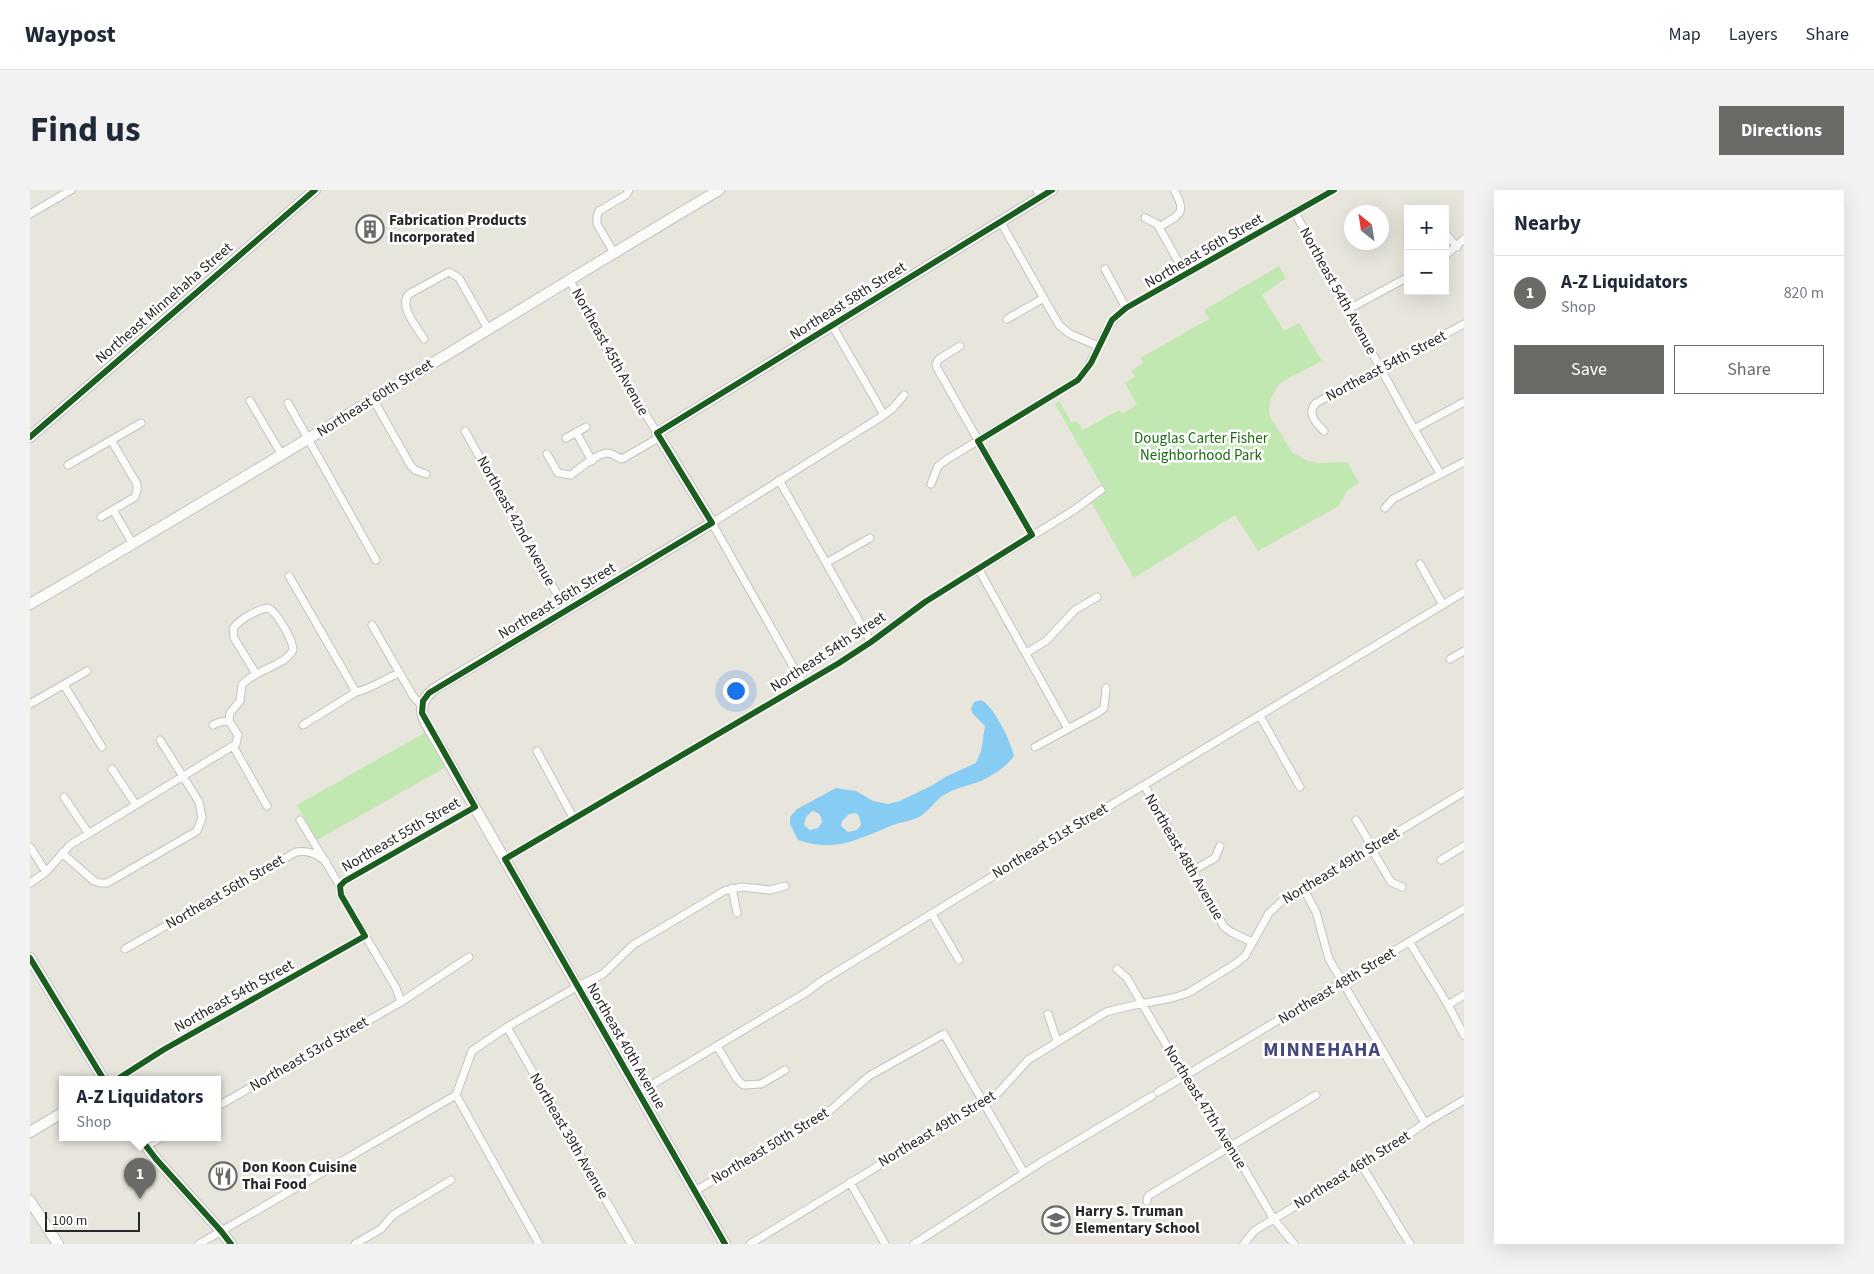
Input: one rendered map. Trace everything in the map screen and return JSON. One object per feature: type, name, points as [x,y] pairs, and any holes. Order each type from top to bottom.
[{"type":"street","points":[[30,214],[71,190]]},
{"type":"street","name":"Northeast Minnehaha Street","points":[[30,437],[315,190]]},
{"type":"street","points":[[614,252],[598,224],[596,216],[599,211],[626,195],[629,190]]},
{"type":"street","name":"Northeast 60th Street","points":[[30,604],[282,456],[569,279],[719,190]]},
{"type":"street","name":"Northeast 58th Street","points":[[658,435],[1000,221],[1039,193],[1052,190]]},
{"type":"street","points":[[1159,228],[1180,215],[1182,210],[1182,203],[1174,190]]},
{"type":"street","name":"Northeast 56th Street","points":[[1098,346],[1112,320],[1126,308],[1334,190]]},
{"type":"street","name":"Northeast 54th Avenue","points":[[1295,213],[1347,310],[1440,474]]},
{"type":"street","points":[[1145,218],[1157,224],[1186,275]]},
{"type":"street","points":[[931,484],[938,466],[1078,380],[1091,363],[1098,346],[1062,329],[1000,221]]},
{"type":"street","points":[[1449,237],[1457,247]]},
{"type":"street","points":[[1449,253],[1464,239]]},
{"type":"street","points":[[1105,269],[1126,308]]},
{"type":"street","points":[[424,339],[405,307],[405,299],[409,294],[442,274],[451,272],[459,278],[488,329]]},
{"type":"street","points":[[1347,310],[1404,278]]},
{"type":"street","name":"Northeast 45th Avenue","points":[[569,279],[610,355],[712,523],[803,684]]},
{"type":"street","points":[[1007,319],[1044,298]]},
{"type":"street","name":"Northeast 54th Street","points":[[1324,431],[1316,424],[1311,412],[1316,403],[1464,324]]},
{"type":"street","points":[[832,326],[884,415]]},
{"type":"street","points":[[960,346],[939,359],[936,364],[1032,535]]},
{"type":"street","name":"Northeast 56th Street","points":[[422,706],[426,697],[434,689],[712,523],[884,415],[904,395]]},
{"type":"street","points":[[373,399],[412,466],[415,470],[426,474]]},
{"type":"street","points":[[250,401],[282,456]]},
{"type":"street","points":[[1414,429],[1464,402]]},
{"type":"street","points":[[288,403],[307,440],[376,560]]},
{"type":"street","points":[[68,465],[141,423]]},
{"type":"street","points":[[566,438],[586,426]]},
{"type":"street","name":"Northeast 42nd Avenue","points":[[465,431],[566,610]]},
{"type":"street","points":[[576,432],[592,460]]},
{"type":"street","points":[[548,454],[558,473],[571,475],[592,460],[606,453],[617,458],[627,457],[658,435]]},
{"type":"street","points":[[101,517],[135,497],[137,490],[136,484],[111,440]]},
{"type":"street","points":[[1385,508],[1393,499],[1464,462]]},
{"type":"street","points":[[779,480],[871,642]]},
{"type":"street","name":"Northeast 54th Street","points":[[505,859],[871,642],[925,602],[1074,510],[1101,490]]},
{"type":"street","points":[[113,510],[133,544]]},
{"type":"street","points":[[826,563],[870,538]]},
{"type":"street","points":[[1420,564],[1443,605]]},
{"type":"street","points":[[979,570],[1068,729]]},
{"type":"street","points":[[289,576],[356,692]]},
{"type":"street","name":"Northeast 51st Street","points":[[638,1093],[1464,592]]},
{"type":"street","points":[[1026,653],[1046,641],[1076,610],[1097,597]]},
{"type":"street","points":[[30,883],[46,872],[70,845],[233,746],[238,741],[238,735],[229,721],[230,713],[240,703],[242,685],[256,674],[288,657],[293,650],[291,640],[276,615],[268,608],[262,609],[238,622],[234,629],[234,638],[256,674]]},
{"type":"street","name":"Northeast 40th Avenue","points":[[372,625],[413,696],[422,706],[424,719],[725,1244]]},
{"type":"street","points":[[1450,659],[1464,651]]},
{"type":"street","points":[[30,704],[87,671]]},
{"type":"street","points":[[303,724],[356,692],[400,673]]},
{"type":"street","points":[[64,685],[102,748]]},
{"type":"street","points":[[1036,747],[1104,708],[1106,688]]},
{"type":"street","points":[[1260,716],[1300,787]]},
{"type":"street","points":[[213,725],[229,721]]},
{"type":"street","points":[[62,853],[94,881],[100,883],[107,882],[192,834],[200,826],[202,810],[186,780],[181,776],[160,740]]},
{"type":"street","points":[[233,746],[267,806]]},
{"type":"street","points":[[537,751],[574,819]]},
{"type":"street","points":[[112,769],[136,805]]},
{"type":"street","name":"Northeast 48th Avenue","points":[[1144,786],[1224,926],[1231,932],[1252,942]]},
{"type":"street","name":"Northeast 49th Street","points":[[750,1244],[998,1093],[1028,1060],[1106,1012],[1188,993],[1235,964],[1245,956],[1269,913],[1281,902],[1464,792]]},
{"type":"street","points":[[64,797],[89,834]]},
{"type":"street","name":"Northeast 55th Street","points":[[340,886],[345,881],[474,807]]},
{"type":"street","points":[[300,820],[340,886],[342,895],[396,988],[401,1002]]},
{"type":"street","points":[[1356,820],[1368,840],[1370,848],[1391,882],[1402,887]]},
{"type":"street","points":[[1192,871],[1215,858],[1220,846]]},
{"type":"street","points":[[1441,860],[1464,846]]},
{"type":"street","points":[[30,847],[46,872]]},
{"type":"street","name":"Northeast 56th Street","points":[[125,949],[284,857],[304,851],[314,852],[326,861]]},
{"type":"street","points":[[198,1244],[456,1095],[472,1051],[507,1027],[578,986],[604,974],[633,946],[717,894],[732,888],[742,887],[770,890],[785,886]]},
{"type":"street","points":[[732,888],[737,913]]},
{"type":"street","points":[[1303,888],[1316,912],[1329,959],[1426,1123]]},
{"type":"street","name":"Northeast 48th Street","points":[[914,1244],[1024,1173],[1464,909]]},
{"type":"street","points":[[932,914],[959,960]]},
{"type":"street","name":"Northeast 54th Street","points":[[122,1076],[162,1050],[365,936]]},
{"type":"street","points":[[1410,942],[1464,1035]]},
{"type":"street","name":"Northeast 53rd Street","points":[[221,1104],[401,1002],[469,957]]},
{"type":"street","points":[[30,958],[102,1076]]},
{"type":"street","name":"Northeast 47th Avenue","points":[[1117,970],[1127,978],[1185,1077],[1231,1146],[1273,1218],[1294,1244]]},
{"type":"street","points":[[1448,1005],[1464,995]]},
{"type":"street","points":[[1048,1014],[1057,1041]]},
{"type":"street","name":"Northeast 39th Avenue","points":[[507,1027],[631,1244]]},
{"type":"street","name":"Northeast 50th Street","points":[[694,1191],[826,1114],[869,1076],[944,1034],[984,1101]]},
{"type":"street","points":[[717,1046],[743,1085],[761,1084],[784,1070]]},
{"type":"street","points":[[456,1095],[539,1244]]},
{"type":"street","points":[[1147,1201],[1148,1196],[1316,1095]]},
{"type":"street","name":"Northeast 46th Street","points":[[1244,1244],[1254,1231],[1273,1218],[1362,1166],[1464,1100]]},
{"type":"street","points":[[984,1101],[1024,1173]]},
{"type":"street","points":[[30,1132],[59,1115]]},
{"type":"street","points":[[143,1142],[222,1231],[230,1244]]},
{"type":"street","points":[[1362,1166],[1410,1244]]},
{"type":"street","points":[[355,1244],[381,1229],[393,1215],[451,1180]]},
{"type":"street","points":[[850,1182],[885,1244]]},
{"type":"street","points":[[30,1201],[58,1244]]},
{"type":"green space","name":"Douglas Carter Fisher Neighborhood Park","points":[[1279,266],[1286,278],[1262,295],[1284,331],[1299,323],[1322,361],[1285,380],[1277,387],[1271,399],[1269,410],[1271,418],[1292,452],[1308,461],[1318,463],[1346,462],[1359,483],[1347,491],[1339,506],[1258,551],[1235,515],[1134,578],[1090,500],[1105,491],[1055,404],[1059,401],[1072,423],[1077,421],[1083,430],[1119,410],[1122,414],[1137,405],[1125,383],[1135,377],[1131,371],[1143,363],[1140,358],[1209,319],[1204,310]]},
{"type":"green space","points":[[426,732],[446,767],[317,840],[297,805]]},
{"type":"water","points":[[981,700],[991,709],[1006,734],[1014,756],[1003,767],[981,781],[946,794],[938,799],[925,813],[913,820],[836,845],[812,844],[798,840],[790,824],[790,817],[797,809],[836,788],[856,791],[873,801],[888,804],[900,801],[976,763],[981,751],[985,726],[973,714],[971,709],[974,702]],"holes":[[[812,811],[819,814],[822,822],[818,828],[810,830],[804,825],[806,817]],[[856,813],[859,816],[861,825],[857,830],[848,832],[841,826],[842,821],[849,814]]]},
{"type":"cycle path","points":[[30,437],[315,190]]},
{"type":"cycle path","points":[[122,1076],[163,1050],[365,936],[341,895],[340,886],[345,881],[475,807],[422,713],[423,701],[429,693],[712,523],[657,433],[1052,190]]},
{"type":"cycle path","points":[[725,1244],[505,859],[839,663],[925,602],[1032,535],[978,441],[1078,380],[1091,363],[1112,320],[1126,308],[1334,190]]},
{"type":"cycle path","points":[[30,958],[102,1076]]},
{"type":"cycle path","points":[[142,1141],[231,1244]]},
{"type":"place","name":"Fabrication Products Incorporated","points":[[370,229]]},
{"type":"place","name":"Don Koon Cuisine Thai Food","points":[[223,1176]]},
{"type":"place","name":"A-Z Liquidators","points":[[140,1199]]},
{"type":"place","name":"Harry S. Truman Elementary School","points":[[1056,1220]]},
{"type":"district","name":"MINNEHAHA","points":[[1322,1050]]}]
